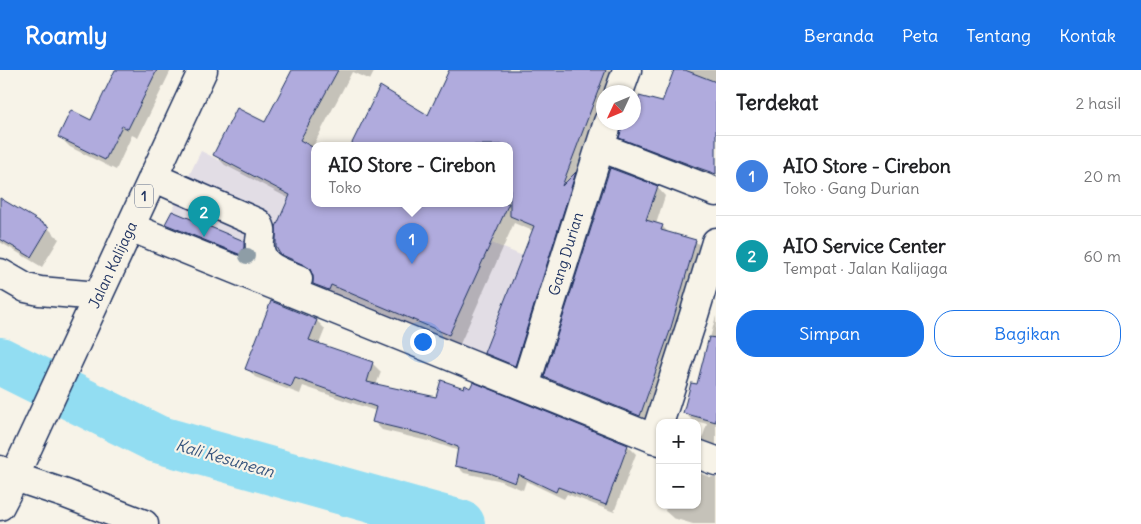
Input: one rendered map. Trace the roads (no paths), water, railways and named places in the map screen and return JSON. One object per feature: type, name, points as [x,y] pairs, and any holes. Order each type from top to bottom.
[{"type":"main road","name":"Jalan Kalijaga","points":[[12,470],[86,323],[203,70]]},
{"type":"main road","points":[[622,85],[627,70]]},
{"type":"main road","points":[[604,135],[716,192]]},
{"type":"main road","name":"Gang Durian","points":[[525,386],[604,135]]},
{"type":"main road","points":[[152,178],[258,223],[262,232],[260,251],[263,260],[270,266],[469,348]]},
{"type":"main road","points":[[130,227],[656,440]]},
{"type":"main road","points":[[665,419],[705,318],[716,242]]},
{"type":"main road","points":[[0,274],[26,288],[98,296]]},
{"type":"main road","points":[[701,455],[716,461]]},
{"type":"main road","points":[[12,470],[66,494],[144,524]]},
{"type":"main road","name":"1","points":[[0,506],[12,470]]},
{"type":"waterway","name":"Kali Kesunean","points":[[0,361],[157,439],[461,524]]},
{"type":"place","name":"AIO Service Center","points":[[204,237]]},
{"type":"place","name":"AIO Store - Cirebon","points":[[412,264]]}]
